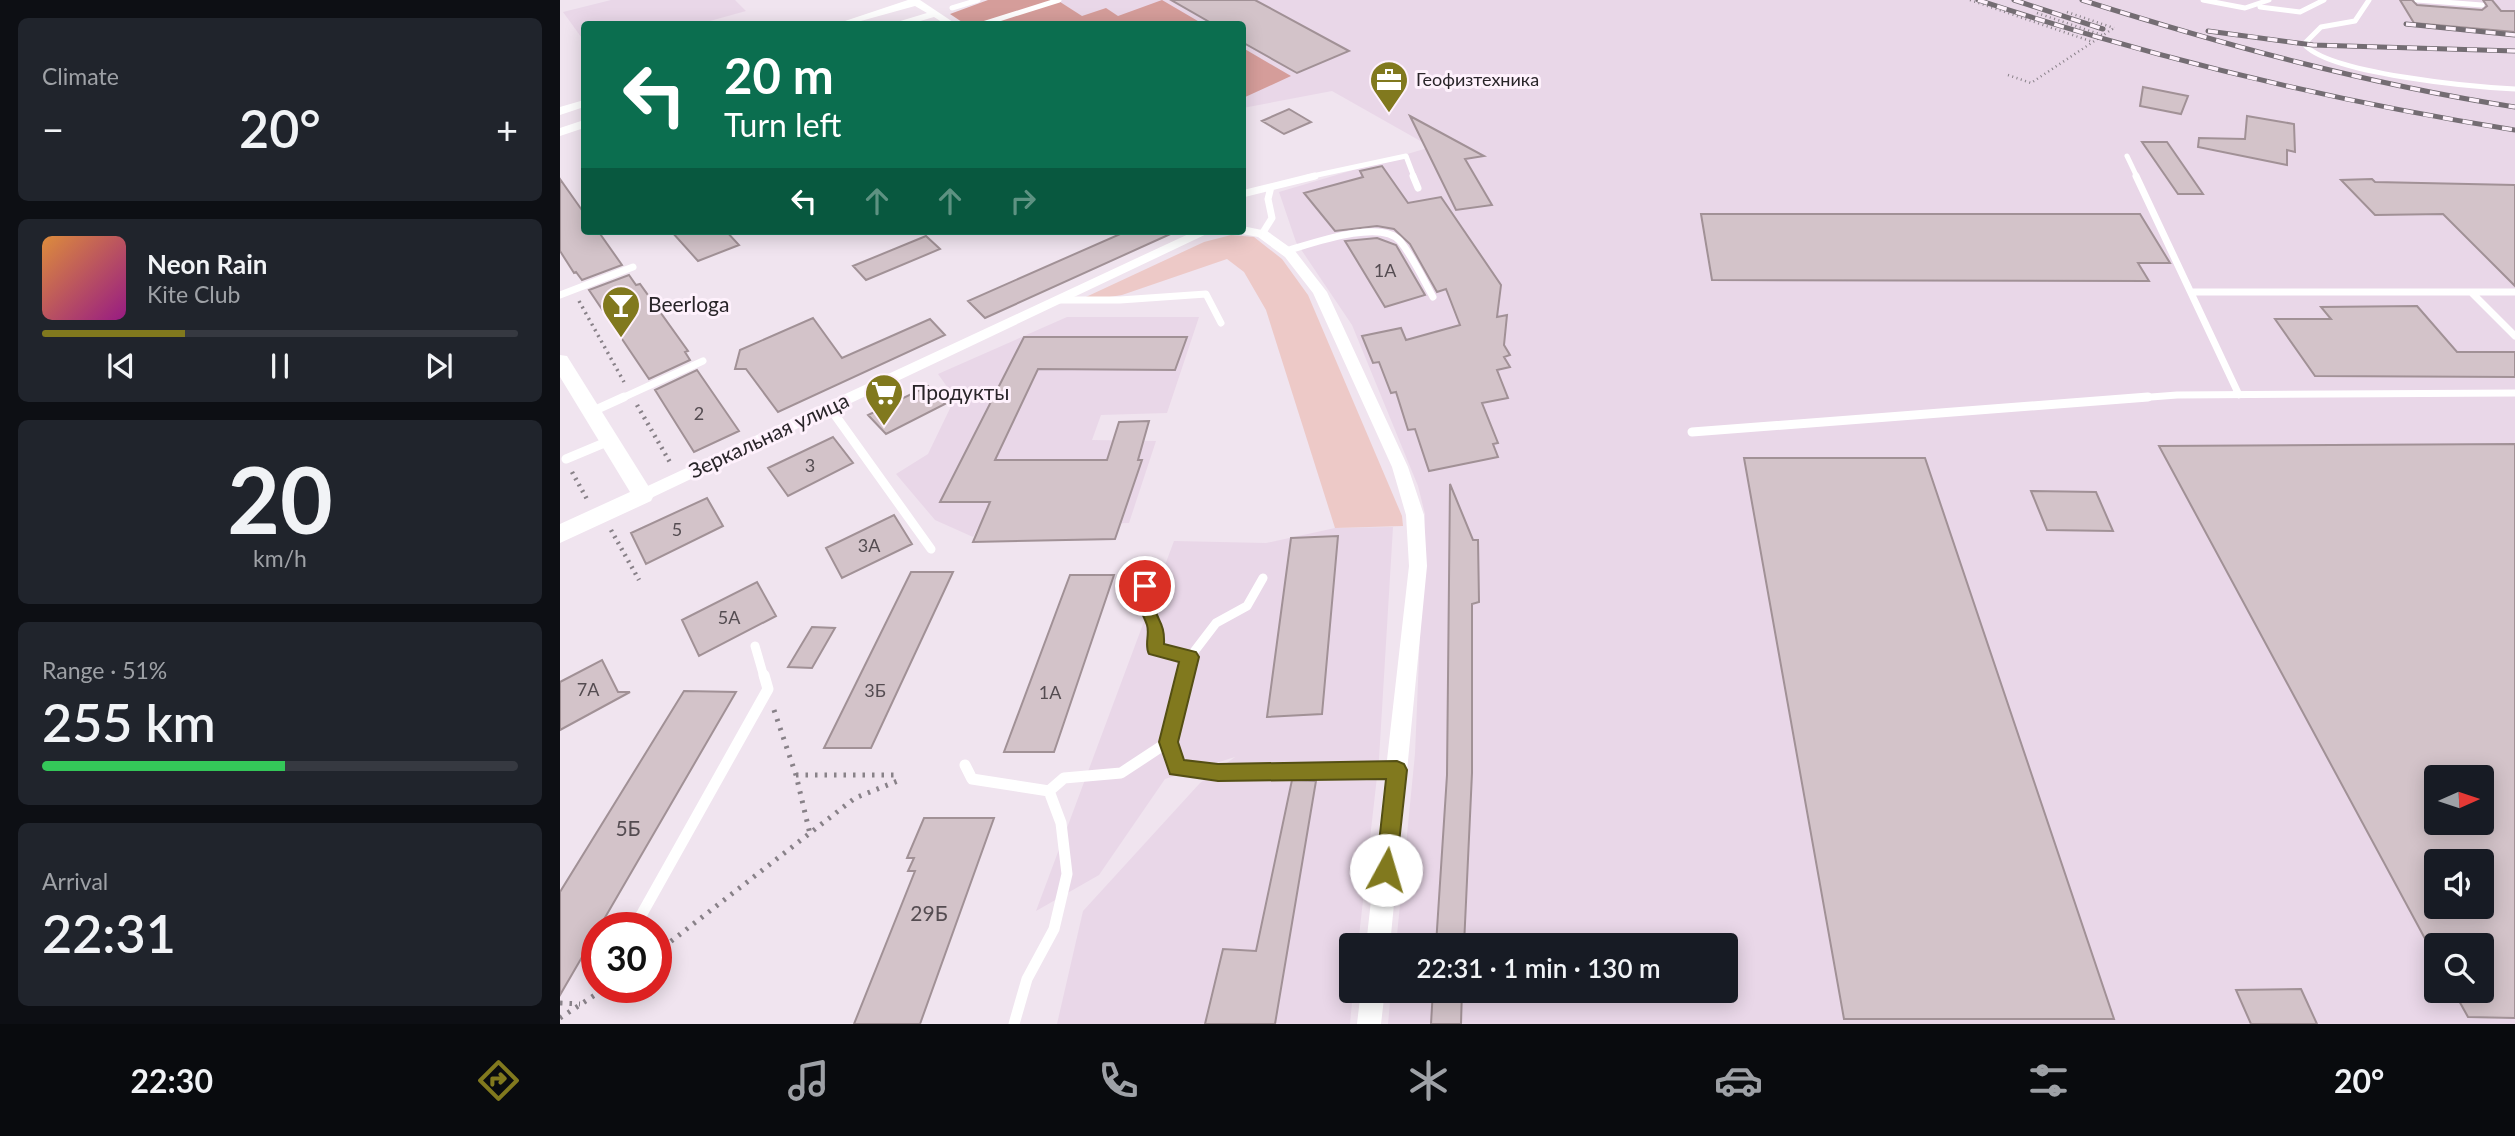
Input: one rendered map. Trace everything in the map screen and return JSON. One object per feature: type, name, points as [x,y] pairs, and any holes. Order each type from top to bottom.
[{"type":"street","points":[[851,21],[915,1],[946,21]]},
{"type":"street","points":[[911,21],[934,14]]},
{"type":"street","points":[[560,111],[581,104]]},
{"type":"street","points":[[560,132],[581,125]]},
{"type":"street","points":[[1246,231],[1262,234],[1286,251],[1320,292],[1400,467],[1415,515],[1418,566],[1379,933]]},
{"type":"street","name":"Зеркальная улица","points":[[560,534],[1198,235]]},
{"type":"street","points":[[560,361],[643,495]]},
{"type":"street","points":[[1369,1024],[1371,1003]]},
{"type":"lane","points":[[952,8],[978,0]]},
{"type":"lane","points":[[992,21],[1059,0]]},
{"type":"lane","points":[[2203,0],[2224,6],[2260,7],[2293,14],[2311,10],[2323,0]]},
{"type":"lane","points":[[2260,7],[2269,0]]},
{"type":"lane","points":[[2369,0],[2355,21],[2321,27],[2304,44],[2334,61],[2476,89],[2515,89]]},
{"type":"lane","points":[[2417,0],[2482,5]]},
{"type":"lane","points":[[1246,193],[1378,160],[1406,156],[1418,188]]},
{"type":"lane","points":[[2127,156],[2239,395]]},
{"type":"lane","points":[[1262,234],[1272,218],[1268,199],[1271,187]]},
{"type":"lane","points":[[1286,251],[1364,232],[1392,233],[1399,239],[1433,297]]},
{"type":"lane","points":[[560,295],[633,267]]},
{"type":"lane","points":[[2191,292],[2515,292]]},
{"type":"lane","points":[[2472,293],[2515,336]]},
{"type":"lane","points":[[1061,300],[1120,300],[1206,294],[1221,323]]},
{"type":"lane","points":[[592,412],[703,361]]},
{"type":"lane","points":[[1692,432],[2177,395],[2515,393]]},
{"type":"lane","points":[[830,408],[931,549]]},
{"type":"lane","points":[[567,462],[609,441]]},
{"type":"lane","points":[[1145,567],[1145,606],[1156,628],[1155,649],[1190,657]]},
{"type":"lane","points":[[1263,578],[1247,606],[1216,623],[1190,657],[1168,742],[1177,768],[1218,773],[1397,770]]},
{"type":"lane","points":[[643,912],[768,689],[755,646]]},
{"type":"lane","points":[[1049,792],[1064,778],[1121,773],[1168,742]]},
{"type":"lane","points":[[965,765],[972,779],[1049,792]]},
{"type":"lane","points":[[1014,1024],[1027,979],[1054,929],[1067,874],[1060,823],[1049,792]]},
{"type":"path","points":[[1970,0],[2093,42]]},
{"type":"path","points":[[2008,75],[2031,83],[2114,28],[2067,12]]},
{"type":"path","points":[[2037,13],[2103,35]]},
{"type":"path","points":[[567,462],[589,503],[601,514],[639,580]]},
{"type":"path","points":[[768,689],[796,775],[810,834]]},
{"type":"path","points":[[672,941],[855,798],[898,777],[796,775]]},
{"type":"path","points":[[560,1003],[581,1004]]},
{"type":"path","points":[[560,1017],[581,1004]]},
{"type":"shaded area","points":[[611,0],[735,0],[746,11],[710,21],[581,21],[581,37],[563,12]]},
{"type":"shaded area","points":[[988,0],[1057,0],[1082,16],[1106,8],[1118,16],[1162,0],[1198,21],[960,21],[950,14]]},
{"type":"shaded area","points":[[1031,0],[2515,0],[2515,1024],[1388,1024],[1390,1003],[1738,1003],[1738,933],[1397,933],[1415,754],[1425,514],[1418,486],[1352,325],[1296,242],[1279,192],[1431,147],[1332,91],[1246,107],[1246,21],[1063,21]]},
{"type":"shaded area","points":[[1246,50],[1291,76],[1246,97]]},
{"type":"shaded area","points":[[1231,235],[1254,237],[1282,259],[1308,295],[1402,516],[1403,526],[1335,528],[1266,310],[1244,272],[1227,259],[1122,295],[1073,303],[1204,242]]},
{"type":"shaded area","points":[[1067,317],[1199,317],[1167,413],[1101,415],[1092,440],[1156,441],[1129,523],[978,527],[973,537],[935,520],[896,474],[928,454],[955,398],[938,374]]},
{"type":"shaded area","points":[[1393,527],[1379,759],[1359,933],[1339,933],[1339,1003],[1352,1003],[1350,1024],[1057,1024],[1083,911],[1200,783],[1235,757],[1165,779],[1099,875],[1036,911],[1174,541],[1266,543],[1335,528]]},
{"type":"building","points":[[1171,0],[1255,0],[1349,51],[1297,73],[1246,44],[1246,21],[1208,21]]},
{"type":"building","points":[[2400,0],[2412,0],[2417,5],[2482,10],[2487,6],[2483,0],[2492,0],[2501,11],[2515,11],[2515,32],[2414,23]]},
{"type":"building","points":[[2143,87],[2188,96],[2181,114],[2140,106]]},
{"type":"building","points":[[1289,109],[1311,122],[1284,134],[1262,121]]},
{"type":"building","points":[[1410,116],[1484,156],[1465,159],[1492,205],[1456,210]]},
{"type":"building","points":[[2247,116],[2294,124],[2295,152],[2287,150],[2287,165],[2198,147],[2199,138],[2245,139]]},
{"type":"building","points":[[2142,142],[2167,142],[2203,194],[2178,194]]},
{"type":"building","points":[[1382,166],[1408,203],[1441,197],[1501,285],[1497,317],[1507,315],[1504,345],[1510,355],[1504,357],[1510,367],[1497,370],[1508,398],[1482,403],[1498,443],[1493,444],[1498,457],[1429,471],[1415,429],[1408,430],[1396,392],[1391,393],[1379,362],[1373,363],[1362,336],[1401,328],[1406,340],[1460,325],[1446,289],[1437,292],[1410,244],[1394,229],[1377,226],[1335,231],[1304,193],[1363,177],[1360,171]]},
{"type":"building","points":[[560,179],[581,209],[581,235],[601,235],[622,265],[582,280],[574,273],[560,251]]},
{"type":"building","points":[[2372,179],[2375,182],[2515,185],[2515,286],[2443,214],[2375,215],[2341,180]]},
{"type":"building","points":[[1701,214],[2140,214],[2170,263],[2138,263],[2149,281],[1712,280]]},
{"type":"building","points":[[675,235],[730,235],[739,245],[698,261]]},
{"type":"building","points":[[1118,235],[1168,235],[985,318],[968,301]]},
{"type":"building","points":[[926,236],[940,249],[866,280],[853,266]]},
{"type":"building","points":[[1377,238],[1396,245],[1425,295],[1385,307],[1345,241]]},
{"type":"building","points":[[629,275],[636,285],[640,284],[688,351],[685,352],[690,360],[649,379],[589,290]]},
{"type":"building","points":[[2417,306],[2457,352],[2515,352],[2515,377],[2315,376],[2275,319],[2331,319],[2321,307]]},
{"type":"building","points":[[813,318],[842,358],[930,319],[945,335],[778,412],[746,369],[735,369],[740,350]]},
{"type":"building","points":[[1024,337],[1187,337],[1175,370],[1038,369],[995,460],[1107,460],[1119,422],[1149,421],[1138,460],[1142,460],[1115,539],[973,542],[990,502],[940,502]]},
{"type":"building","points":[[697,370],[739,431],[694,452],[655,390]]},
{"type":"building","points":[[928,386],[945,404],[886,434],[868,415]]},
{"type":"building","points":[[833,437],[853,463],[788,496],[768,468]]},
{"type":"building","points":[[2515,444],[2515,1018],[2468,1017],[2460,1003],[2494,1003],[2494,933],[2424,933],[2424,937],[2159,446]]},
{"type":"building","points":[[1744,458],[1925,458],[2114,1019],[1844,1019]]},
{"type":"building","points":[[1450,484],[1473,540],[1478,540],[1479,602],[1472,604],[1472,773],[1465,933],[1437,933],[1447,775]]},
{"type":"building","points":[[2031,491],[2096,492],[2113,531],[2047,530]]},
{"type":"building","points":[[707,498],[723,526],[646,564],[631,533]]},
{"type":"building","points":[[894,515],[912,544],[842,578],[826,548]]},
{"type":"building","points":[[1338,536],[1322,714],[1267,717],[1291,538]]},
{"type":"building","points":[[911,572],[953,572],[871,748],[824,748]]},
{"type":"building","points":[[1070,575],[1114,575],[1054,752],[1004,752]]},
{"type":"building","points":[[757,582],[776,616],[699,656],[682,620]]},
{"type":"building","points":[[812,627],[835,628],[812,668],[788,667]]},
{"type":"building","points":[[602,660],[618,692],[630,692],[560,730],[560,682]]},
{"type":"building","points":[[684,691],[736,692],[608,912],[581,912],[581,959],[560,995],[560,892]]},
{"type":"building","points":[[1292,780],[1316,781],[1275,1024],[1205,1024],[1223,949],[1256,951]]},
{"type":"building","points":[[924,818],[994,818],[920,1024],[854,1024],[915,871],[908,871],[914,858],[907,858]]},
{"type":"building","points":[[2301,989],[2317,1024],[2251,1024],[2236,990]]},
{"type":"building","points":[[1432,1003],[1462,1003],[1461,1024],[1431,1024]]},
{"type":"railway","points":[[1978,0],[2110,41],[2244,76],[2379,106],[2515,130]]},
{"type":"railway","points":[[2014,0],[2103,29]]},
{"type":"railway","points":[[2082,0],[2296,62],[2405,87],[2515,107]]},
{"type":"railway","points":[[2406,24],[2515,35]]},
{"type":"railway","points":[[2208,31],[2313,45],[2515,51]]},
{"type":"place","name":"Геофизтехника","points":[[1389,114]]},
{"type":"place","name":"Beerloga","points":[[621,339]]},
{"type":"place","name":"Продукты","points":[[884,427]]},
{"type":"route","points":[[1145,586],[1145,606],[1156,628],[1155,649],[1190,657],[1168,742],[1177,768],[1218,773],[1397,770],[1386,870]]}]
